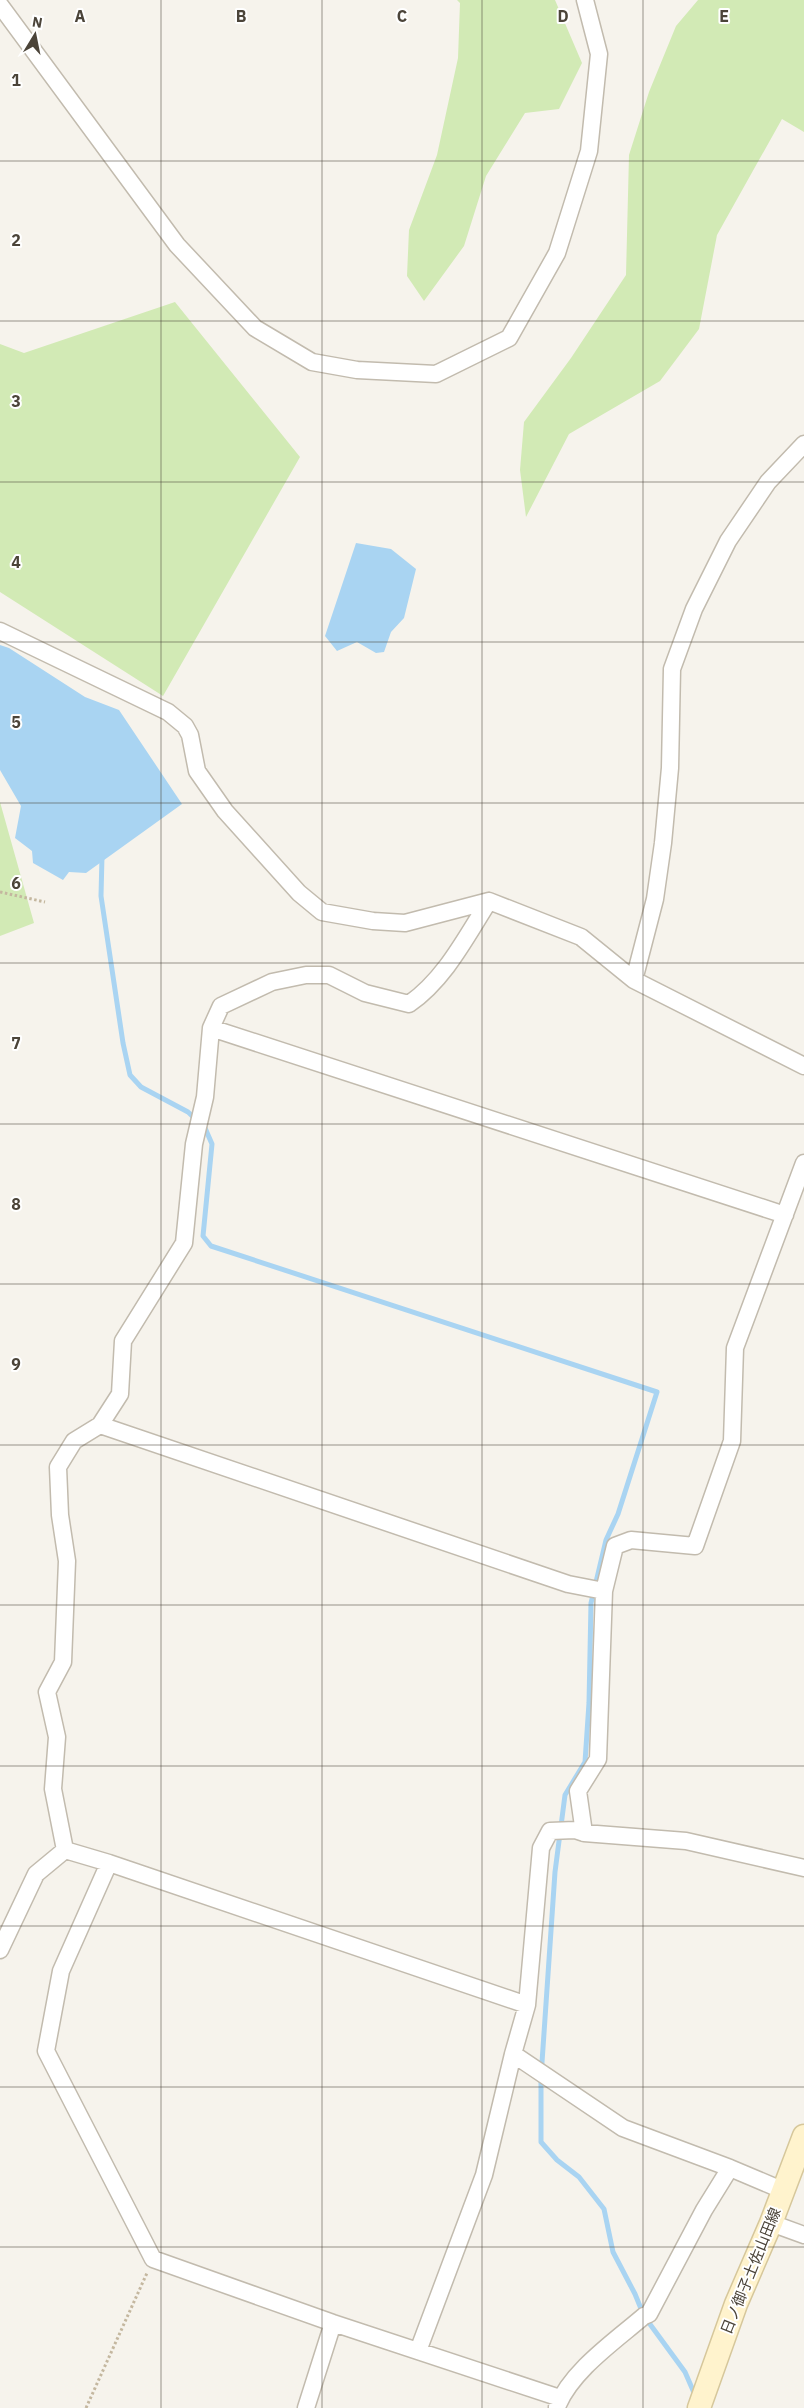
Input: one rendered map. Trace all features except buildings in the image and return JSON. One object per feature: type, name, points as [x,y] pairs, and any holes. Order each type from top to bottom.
[{"type":"main road","name":"日ノ御子土佐山田線","points":[[702,2400],[736,2304],[771,2223],[804,2136]]},
{"type":"street","points":[[0,5],[177,245],[255,328],[312,362],[357,370],[436,374],[509,338],[557,253],[589,151],[599,54],[585,0]]},
{"type":"street","points":[[634,980],[655,899],[663,843],[670,768],[672,669],[694,609],[728,541],[768,482],[804,444]]},
{"type":"street","points":[[0,631],[168,712],[185,726],[190,735],[197,771],[225,811],[299,893],[322,912],[405,923],[489,901],[581,937],[634,980],[804,1066]]},
{"type":"street","points":[[65,1850],[52,1790],[58,1737],[46,1692],[63,1662],[67,1561],[60,1515],[58,1467],[74,1441],[100,1425],[120,1394],[123,1341],[184,1242],[194,1144],[205,1097],[211,1028],[221,1006],[272,982],[306,975],[329,976],[365,993],[409,1004],[426,993],[443,972],[489,901]]},
{"type":"street","points":[[211,1028],[785,1215]]},
{"type":"street","points":[[579,1831],[578,1791],[598,1759],[604,1590],[615,1546],[631,1540],[695,1546],[732,1441],[735,1348],[804,1163]]},
{"type":"street","points":[[100,1425],[568,1584],[604,1590]]},
{"type":"street","points":[[418,2351],[484,2175],[513,2054],[528,2005],[541,1848],[550,1831],[579,1831],[686,1841],[804,1868]]},
{"type":"street","points":[[65,1850],[109,1863],[528,2005]]},
{"type":"street","points":[[0,1950],[36,1874],[65,1850]]},
{"type":"street","points":[[109,1863],[61,1971],[46,2051],[153,2259],[333,2324],[418,2351],[559,2403],[588,2364],[644,2316],[649,2314],[704,2210],[730,2168]]},
{"type":"street","points":[[513,2054],[623,2128],[730,2168],[782,2190]]},
{"type":"street","points":[[771,2223],[804,2235]]},
{"type":"street","points":[[306,2408],[333,2324]]},
{"type":"path","points":[[0,892],[45,902]]},
{"type":"path","points":[[86,2408],[153,2259]]},
{"type":"green space","points":[[457,0],[555,0],[582,63],[559,109],[525,113],[486,176],[464,246],[424,301],[407,276],[409,230],[437,155],[458,58],[460,3]]},
{"type":"green space","points":[[698,0],[804,0],[804,132],[782,119],[717,235],[699,329],[660,381],[569,434],[526,517],[520,470],[524,422],[571,358],[626,275],[629,155],[649,92],[676,26]]},
{"type":"green space","points":[[175,302],[300,457],[163,696],[0,592],[0,344],[24,353]]},
{"type":"green space","points":[[0,802],[34,923],[0,936]]},
{"type":"water","points":[[356,543],[391,549],[416,569],[404,618],[391,632],[384,652],[376,653],[357,642],[337,651],[325,636]]},
{"type":"water","points":[[0,645],[9,648],[85,697],[119,710],[182,804],[86,873],[69,872],[63,880],[33,863],[32,851],[15,838],[21,806],[0,770]]},
{"type":"waterway","points":[[102,856],[101,896],[123,1043],[130,1075],[141,1087],[188,1112],[205,1128],[212,1144],[203,1236],[211,1246],[657,1392],[618,1514],[606,1540],[591,1603],[589,1703],[585,1762],[565,1795],[555,1872],[541,2077],[541,2142],[557,2160],[579,2177],[604,2209],[613,2252],[644,2316],[685,2372],[695,2395]]}]
